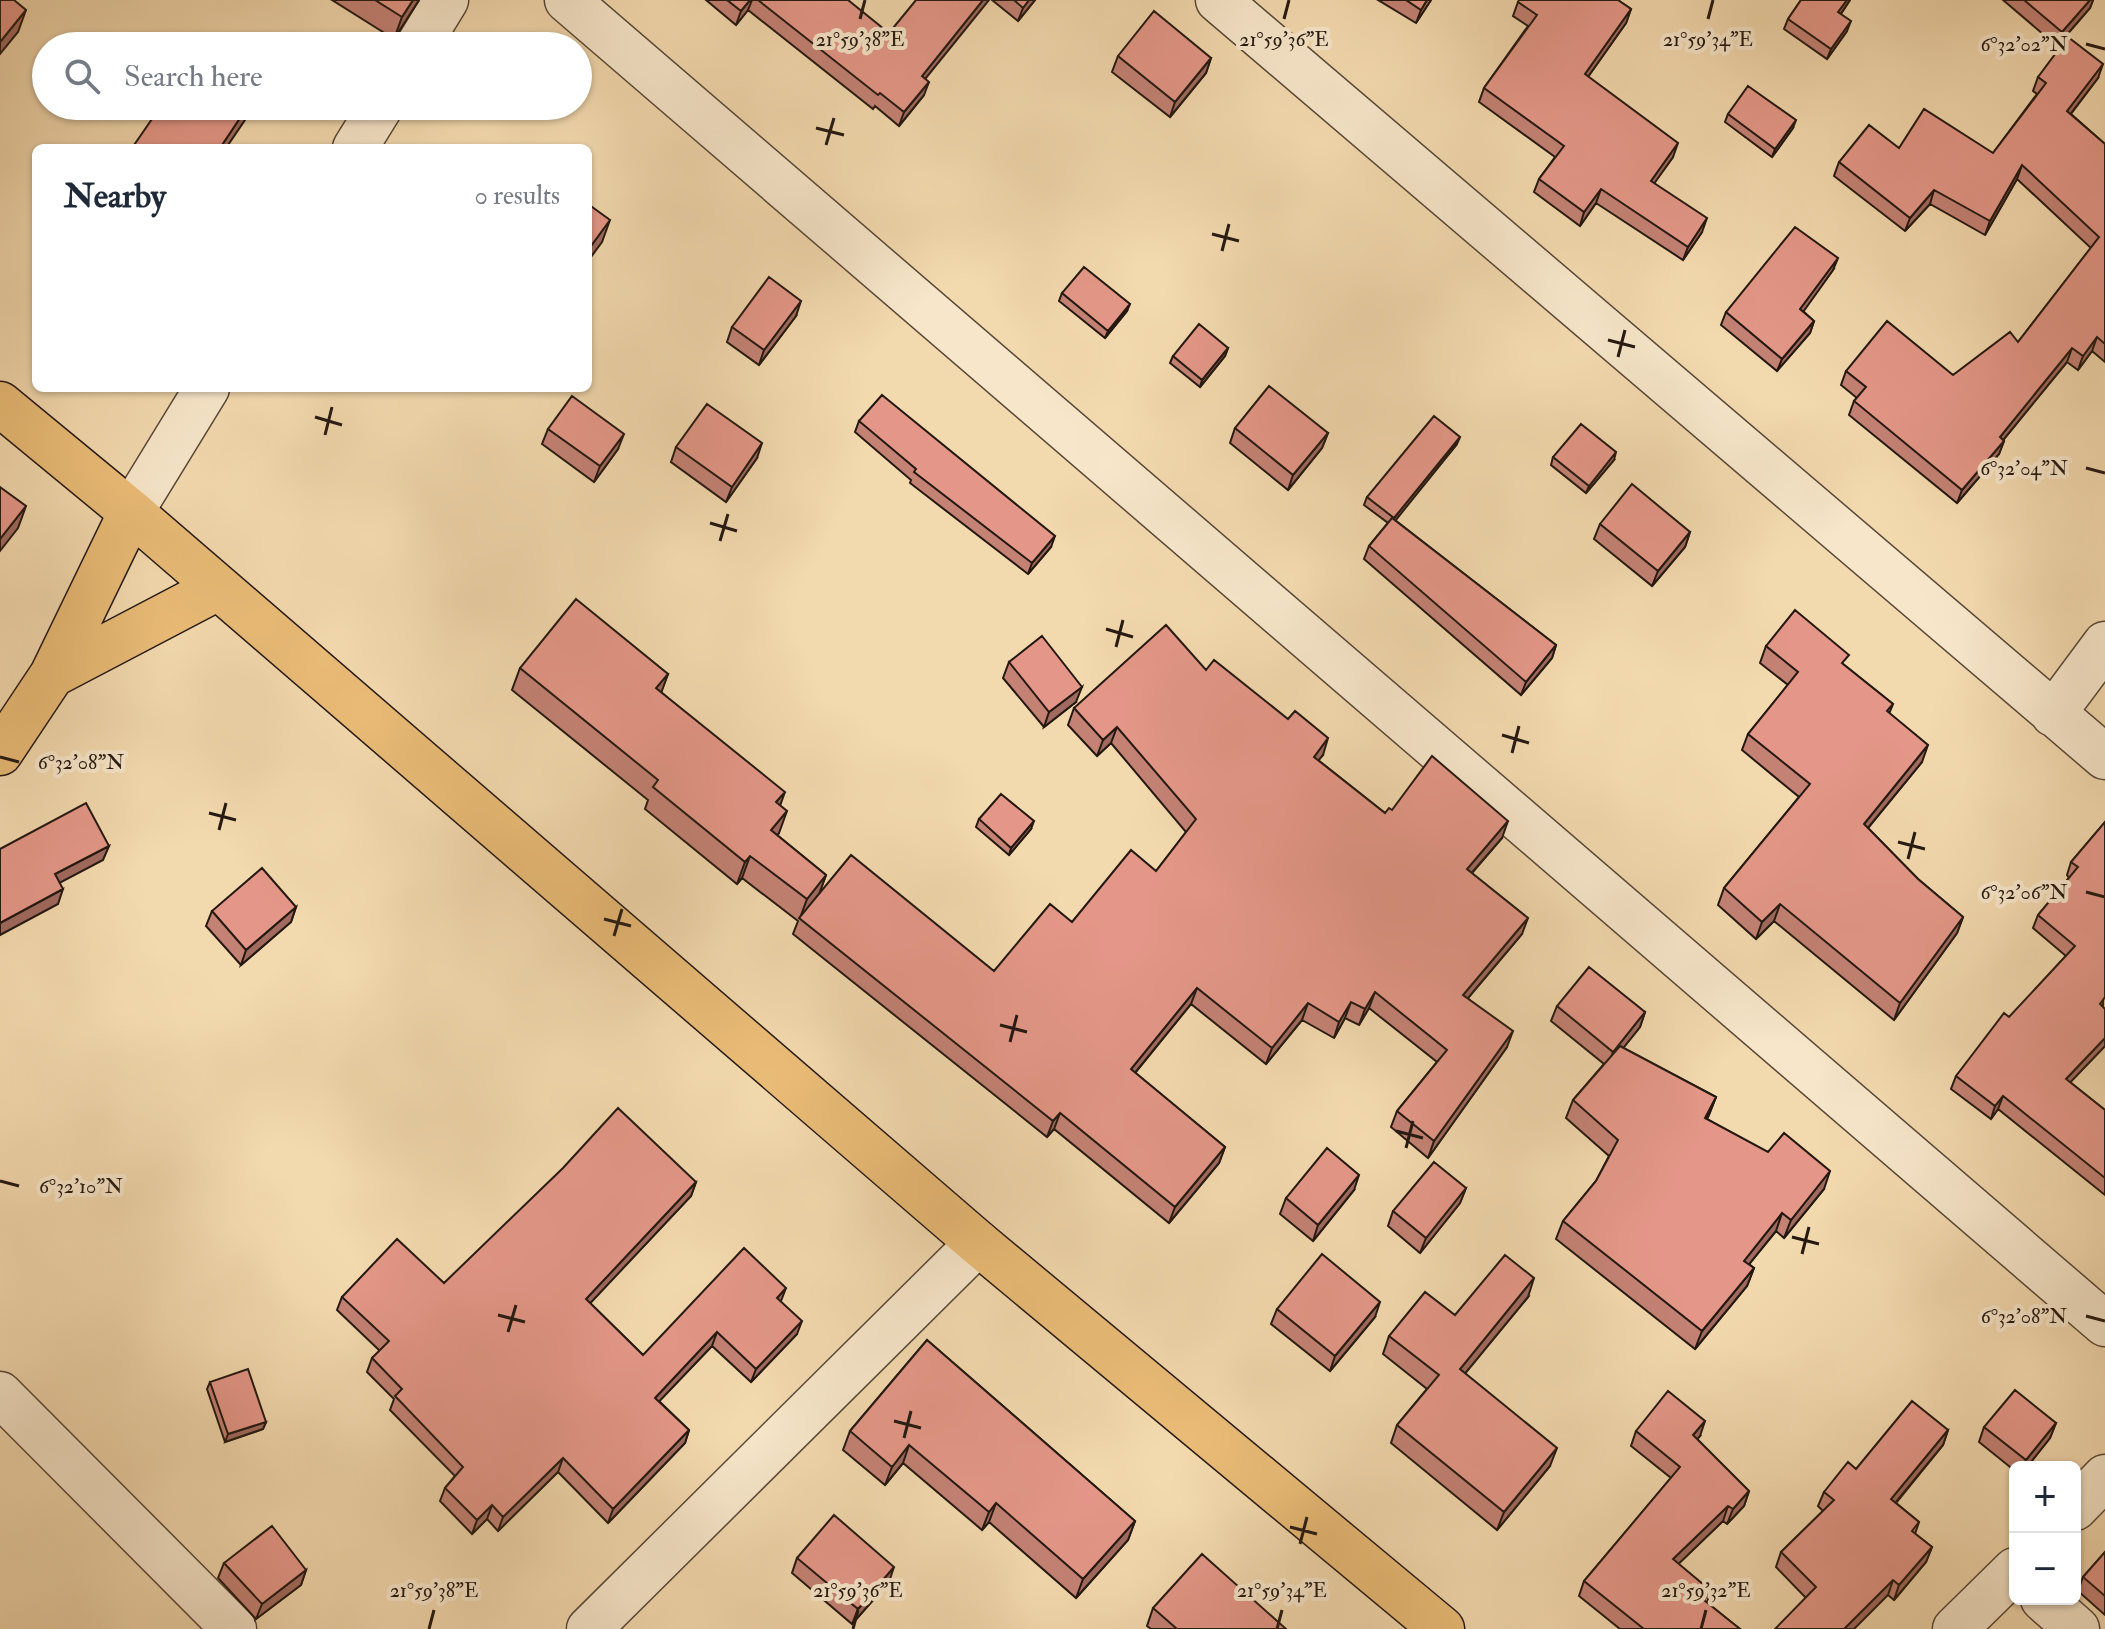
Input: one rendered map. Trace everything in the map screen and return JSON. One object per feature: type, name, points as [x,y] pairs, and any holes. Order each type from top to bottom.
[{"type":"main road","points":[[0,404],[131,512],[978,1243],[1442,1629]]},
{"type":"main road","points":[[0,753],[52,675],[131,512]]},
{"type":"main road","points":[[52,675],[218,588]]},
{"type":"street","points":[[427,32],[446,0]]},
{"type":"street","points":[[567,0],[2105,1324]]},
{"type":"street","points":[[1218,0],[2105,757]]},
{"type":"street","points":[[357,144],[372,120]]},
{"type":"street","points":[[131,512],[205,392]]},
{"type":"street","points":[[2053,714],[2105,644]]},
{"type":"street","points":[[589,1629],[978,1243]]},
{"type":"street","points":[[0,1394],[234,1629]]},
{"type":"street","points":[[2081,1502],[2105,1477]]},
{"type":"street","points":[[1955,1629],[2009,1588]]},
{"type":"street","points":[[2050,1605],[2077,1629]]},
{"type":"building","points":[[0,0],[14,0],[26,10],[0,42]]},
{"type":"building","points":[[375,0],[413,0],[402,17]]},
{"type":"building","points":[[727,0],[750,0],[741,11]]},
{"type":"building","points":[[758,0],[848,0],[889,33],[916,0],[983,0],[922,76],[929,82],[904,112]]},
{"type":"building","points":[[1014,0],[1029,0],[1023,8]]},
{"type":"building","points":[[1406,0],[1427,0],[1421,10]]},
{"type":"building","points":[[1519,0],[1618,0],[1631,9],[1585,74],[1678,143],[1651,181],[1707,218],[1688,247],[1601,189],[1584,212],[1539,179],[1564,146],[1484,88],[1537,15]]},
{"type":"building","points":[[1801,0],[1847,0],[1838,12],[1851,21],[1831,49],[1788,19]]},
{"type":"building","points":[[2024,0],[2090,0],[2062,32]]},
{"type":"building","points":[[1154,11],[1211,58],[1175,102],[1118,56]]},
{"type":"building","points":[[2068,37],[2103,64],[2067,111],[2105,144],[2105,344],[2097,337],[2083,356],[2072,348],[2000,437],[2004,441],[1962,490],[1854,401],[1866,387],[1846,371],[1887,321],[1953,375],[2010,332],[2018,342],[2099,237],[2022,165],[1990,221],[1934,190],[1910,218],[1839,162],[1869,125],[1899,148],[1924,109],[1993,153],[2046,83],[2038,77]]},
{"type":"building","points":[[1748,86],[1796,120],[1775,149],[1728,114]]},
{"type":"building","points":[[151,120],[239,120],[223,144],[135,144]]},
{"type":"building","points":[[592,207],[610,220],[592,245]]},
{"type":"building","points":[[1795,227],[1838,258],[1800,309],[1814,321],[1782,359],[1726,312]]},
{"type":"building","points":[[1084,267],[1130,304],[1108,331],[1062,293]]},
{"type":"building","points":[[769,277],[801,301],[764,350],[732,327]]},
{"type":"building","points":[[1199,324],[1228,348],[1202,380],[1173,356]]},
{"type":"building","points":[[1269,386],[1328,433],[1293,475],[1235,428]]},
{"type":"building","points":[[882,395],[1055,536],[1032,563],[914,472],[916,469],[859,421]]},
{"type":"building","points":[[572,396],[624,434],[600,466],[548,429]]},
{"type":"building","points":[[707,404],[762,443],[732,487],[676,447]]},
{"type":"building","points":[[1434,416],[1460,437],[1394,518],[1367,497]]},
{"type":"building","points":[[1581,424],[1616,452],[1589,486],[1553,457]]},
{"type":"building","points":[[1632,484],[1690,532],[1658,571],[1600,524]]},
{"type":"building","points":[[0,487],[26,506],[0,539]]},
{"type":"building","points":[[1392,518],[1556,645],[1526,682],[1369,546]]},
{"type":"building","points":[[576,599],[668,674],[656,688],[785,792],[776,802],[787,811],[771,830],[826,875],[807,899],[750,856],[745,862],[653,787],[658,780],[520,668]]},
{"type":"building","points":[[1795,610],[1849,655],[1842,663],[1893,704],[1887,711],[1928,745],[1864,824],[1918,879],[1963,917],[1900,1003],[1780,904],[1762,922],[1724,888],[1810,784],[1748,734],[1798,672],[1766,646]]},
{"type":"building","points":[[1166,625],[1206,670],[1214,660],[1288,719],[1295,711],[1328,738],[1314,757],[1385,813],[1389,808],[1392,810],[1432,756],[1508,821],[1467,869],[1528,918],[1463,995],[1513,1031],[1434,1141],[1397,1111],[1447,1050],[1375,992],[1365,1009],[1351,1002],[1339,1022],[1308,1003],[1272,1048],[1197,988],[1131,1069],[1225,1147],[1175,1207],[1060,1113],[1053,1121],[799,918],[851,855],[994,971],[1050,904],[1072,922],[1131,850],[1156,871],[1196,819],[1117,727],[1103,740],[1074,708]]},
{"type":"building","points":[[1042,636],[1082,687],[1049,712],[1009,662]]},
{"type":"building","points":[[1001,794],[1034,821],[1011,848],[979,819]]},
{"type":"building","points":[[86,803],[109,846],[55,874],[63,889],[0,923],[0,849]]},
{"type":"building","points":[[2105,822],[2105,997],[2100,1004],[2105,1009],[2105,1038],[2066,1079],[2105,1110],[2105,1178],[2003,1096],[1995,1106],[1956,1076],[2004,1013],[2009,1017],[2075,946],[2038,915],[2078,867],[2071,862]]},
{"type":"building","points":[[262,868],[296,907],[246,950],[212,911]]},
{"type":"building","points":[[1589,967],[1645,1012],[1613,1052],[1557,1006]]},
{"type":"building","points":[[1620,1046],[1716,1097],[1705,1118],[1768,1152],[1784,1133],[1830,1171],[1791,1220],[1782,1213],[1744,1261],[1754,1268],[1702,1331],[1563,1221],[1596,1181],[1618,1140],[1573,1100]]},
{"type":"building","points":[[618,1108],[696,1182],[586,1299],[643,1355],[744,1248],[786,1288],[777,1298],[802,1321],[756,1369],[717,1332],[655,1398],[689,1430],[613,1509],[563,1458],[503,1517],[492,1505],[477,1520],[445,1488],[463,1467],[395,1396],[402,1389],[372,1358],[389,1341],[342,1297],[397,1239],[444,1283],[563,1168]]},
{"type":"building","points":[[1327,1148],[1359,1175],[1318,1225],[1286,1198]]},
{"type":"building","points":[[1434,1162],[1466,1188],[1426,1238],[1393,1211]]},
{"type":"building","points":[[1322,1254],[1380,1302],[1335,1356],[1277,1309]]},
{"type":"building","points":[[1505,1255],[1534,1278],[1460,1369],[1557,1448],[1504,1512],[1397,1425],[1439,1375],[1389,1336],[1425,1292],[1455,1315]]},
{"type":"building","points":[[927,1340],[1135,1521],[1083,1579],[996,1503],[989,1512],[909,1445],[892,1467],[850,1431]]},
{"type":"building","points":[[248,1369],[266,1422],[228,1434],[210,1382]]},
{"type":"building","points":[[2015,1390],[2056,1423],[2026,1460],[1984,1427]]},
{"type":"building","points":[[1668,1391],[1705,1421],[1693,1435],[1749,1491],[1733,1509],[1728,1506],[1673,1559],[1711,1591],[1704,1600],[1740,1629],[1644,1629],[1584,1581],[1680,1467],[1636,1431]]},
{"type":"building","points":[[1912,1401],[1948,1430],[1891,1499],[1919,1522],[1912,1531],[1932,1547],[1899,1585],[1893,1580],[1844,1629],[1775,1629],[1816,1587],[1781,1552],[1834,1500],[1824,1492],[1848,1462],[1856,1469]]},
{"type":"building","points":[[834,1515],[894,1567],[858,1609],[797,1558]]},
{"type":"building","points":[[272,1526],[306,1570],[262,1604],[224,1563]]},
{"type":"building","points":[[2105,1552],[2105,1596],[2083,1577]]},
{"type":"building","points":[[1202,1554],[1286,1629],[1177,1629],[1153,1608]]}]
